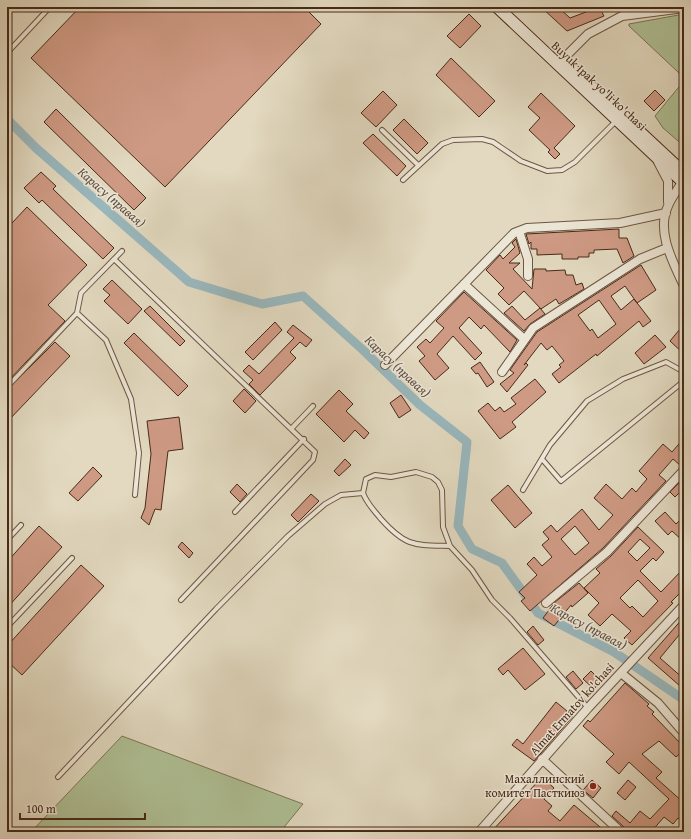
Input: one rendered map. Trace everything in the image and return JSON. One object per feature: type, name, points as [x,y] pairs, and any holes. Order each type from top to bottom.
[{"type":"street","name":"Buyuk Ipak yo'li ko'chasi","points":[[497,7],[559,62],[684,179]]},
{"type":"street","name":"Buyuk Ipak yo'li ko'chasi","points":[[508,7],[616,120],[653,155],[684,179]]},
{"type":"street","points":[[559,62],[588,34],[622,16],[684,8]]},
{"type":"street","points":[[653,155],[668,182],[665,232],[667,248],[684,286]]},
{"type":"street","points":[[385,365],[514,233],[527,228],[620,223],[667,209],[684,179]]},
{"type":"street","points":[[519,231],[528,259],[528,276]]},
{"type":"street","points":[[502,372],[533,328],[559,309],[640,259],[667,248]]},
{"type":"street","points":[[464,284],[524,339]]},
{"type":"street","points":[[546,603],[606,552],[684,470]]},
{"type":"street","name":"Almat Ermatov ko'chasi","points":[[479,832],[588,708],[644,650],[684,605]]},
{"type":"street","points":[[622,672],[658,703],[684,733]]},
{"type":"street","points":[[542,759],[621,832]]},
{"type":"lane","points":[[7,53],[50,7]]},
{"type":"lane","points":[[403,180],[436,148],[447,141],[482,139],[493,142],[521,161],[547,171],[562,170],[575,162],[616,120]]},
{"type":"lane","points":[[382,130],[418,165]]},
{"type":"lane","points":[[7,387],[77,313],[81,293],[122,251]]},
{"type":"lane","points":[[114,259],[304,439],[315,452],[313,460],[181,600]]},
{"type":"lane","points":[[77,313],[106,340],[131,399],[139,453],[135,495]]},
{"type":"lane","points":[[523,490],[550,445],[587,401],[624,379],[666,362],[684,372]]},
{"type":"lane","points":[[542,459],[561,481],[684,381]]},
{"type":"lane","points":[[292,428],[313,406]]},
{"type":"lane","points":[[235,512],[304,439]]},
{"type":"lane","points":[[450,546],[419,545],[403,540],[367,503],[363,493],[366,479],[371,476],[391,478],[416,472],[438,482],[442,490],[443,527],[450,546],[472,570],[492,600],[510,618],[588,708]]},
{"type":"lane","points":[[58,777],[216,609],[288,536],[325,504],[342,495],[363,493]]},
{"type":"lane","points":[[7,540],[21,525]]},
{"type":"lane","points":[[7,627],[72,558]]},
{"type":"green space","points":[[684,14],[684,146],[663,128],[655,116],[683,82],[679,73],[629,26],[629,24]]},
{"type":"green space","points":[[122,736],[303,804],[280,832],[31,832]]},
{"type":"building","points":[[80,7],[304,7],[321,24],[165,187],[31,58]]},
{"type":"building","points":[[541,7],[558,7],[570,18],[599,7],[604,16],[567,31]]},
{"type":"building","points":[[469,14],[481,26],[460,48],[447,36]]},
{"type":"building","points":[[451,58],[495,101],[479,117],[436,75]]},
{"type":"building","points":[[655,90],[665,100],[654,111],[644,101]]},
{"type":"building","points":[[383,91],[397,105],[376,127],[361,113]]},
{"type":"building","points":[[541,93],[575,126],[554,148],[560,154],[555,159],[548,152],[550,150],[529,130],[540,118],[528,107]]},
{"type":"building","points":[[56,109],[146,198],[134,210],[44,122]]},
{"type":"building","points":[[404,119],[428,143],[417,154],[393,130]]},
{"type":"building","points":[[373,134],[406,166],[397,176],[363,143]]},
{"type":"building","points":[[41,172],[56,186],[53,189],[114,248],[103,259],[42,200],[39,203],[24,188]]},
{"type":"building","points":[[27,207],[87,265],[48,305],[65,321],[7,382],[7,218],[12,223]]},
{"type":"building","points":[[619,229],[619,238],[627,238],[634,256],[623,263],[617,249],[594,250],[594,253],[589,253],[589,257],[578,257],[578,259],[562,259],[562,254],[537,255],[537,249],[531,249],[531,242],[529,244],[526,234]]},
{"type":"building","points":[[516,239],[520,253],[509,263],[520,263],[513,269],[532,289],[534,269],[546,269],[546,271],[565,270],[566,275],[573,275],[576,285],[582,283],[584,289],[559,304],[556,299],[541,309],[524,291],[509,305],[498,294],[504,288],[486,270],[500,255],[503,259],[515,247],[512,243]]},
{"type":"building","points":[[641,265],[656,290],[637,303],[651,321],[643,327],[639,321],[597,356],[596,354],[559,383],[552,374],[561,367],[559,365],[564,361],[552,346],[547,350],[541,343],[524,365],[526,363],[528,365],[507,392],[500,384],[514,373],[510,370],[537,332]],"holes":[[[625,286],[634,299],[621,310],[611,296]],[[599,300],[616,324],[598,338],[592,329],[590,331],[578,315]]]},
{"type":"building","points":[[112,280],[142,309],[128,324],[104,301],[110,295],[103,289]]},
{"type":"building","points":[[464,292],[517,340],[510,352],[484,325],[481,329],[469,317],[459,328],[482,353],[475,360],[453,336],[437,354],[449,368],[435,380],[419,361],[425,356],[417,347],[426,339],[430,343],[444,328],[436,321]]},
{"type":"building","points":[[150,306],[185,341],[180,346],[144,311]]},
{"type":"building","points":[[512,306],[525,320],[540,308],[545,314],[530,324],[524,331],[504,313]]},
{"type":"building","points":[[275,322],[282,330],[253,360],[245,352]]},
{"type":"building","points":[[293,325],[312,340],[306,347],[300,342],[290,352],[296,358],[260,395],[249,384],[253,380],[243,371],[249,365],[259,374],[294,338],[287,332]]},
{"type":"building","points":[[680,329],[684,332],[684,354],[670,341]]},
{"type":"building","points":[[134,333],[188,386],[178,396],[124,343]]},
{"type":"building","points":[[655,335],[666,347],[644,364],[635,353]]},
{"type":"building","points":[[55,342],[70,356],[7,422],[7,390]]},
{"type":"building","points":[[480,362],[494,382],[487,387],[478,373],[476,374],[471,368]]},
{"type":"building","points":[[535,379],[546,392],[512,422],[516,427],[500,439],[478,411],[488,403],[495,411],[500,407],[504,412],[516,404],[511,398]]},
{"type":"building","points":[[244,389],[256,401],[245,413],[233,401]]},
{"type":"building","points":[[339,390],[353,404],[346,411],[369,433],[364,439],[355,430],[344,442],[316,414]]},
{"type":"building","points":[[401,395],[411,410],[399,418],[390,403]]},
{"type":"building","points":[[179,417],[183,449],[168,451],[161,510],[155,509],[149,525],[141,518],[145,508],[151,454],[147,421]]},
{"type":"building","points":[[684,438],[684,465],[681,466],[673,459],[659,475],[666,481],[603,548],[530,611],[521,601],[525,598],[519,592],[537,575],[527,564],[534,557],[542,566],[552,557],[542,545],[549,539],[543,532],[551,525],[557,532],[582,509],[599,530],[613,515],[594,498],[606,484],[622,499],[632,488],[636,492],[647,479],[639,471],[663,444],[672,452]],"holes":[[[575,526],[589,543],[575,555],[561,539]]]},
{"type":"building","points":[[345,459],[351,465],[339,476],[334,471]]},
{"type":"building","points":[[93,467],[102,476],[78,501],[69,493]]},
{"type":"building","points":[[684,478],[684,497],[680,492],[675,497],[670,492]]},
{"type":"building","points":[[237,484],[247,494],[240,502],[230,492]]},
{"type":"building","points":[[508,485],[532,513],[515,528],[491,500]]},
{"type":"building","points":[[311,494],[319,501],[298,522],[291,515]]},
{"type":"building","points":[[665,512],[676,524],[684,516],[684,542],[672,531],[668,535],[655,521]]},
{"type":"building","points":[[39,526],[62,547],[7,608],[7,562]]},
{"type":"building","points":[[638,527],[664,552],[656,561],[653,558],[640,571],[661,592],[684,568],[684,589],[671,602],[673,603],[632,645],[624,638],[631,631],[612,614],[600,626],[588,615],[599,603],[584,588],[600,573],[596,569],[611,556]],"holes":[[[640,539],[650,548],[637,561],[628,552]],[[638,580],[658,601],[643,617],[632,606],[630,608],[620,598]]]},
{"type":"building","points":[[182,542],[193,553],[189,558],[178,547]]},
{"type":"building","points":[[81,565],[104,586],[22,675],[7,661],[7,646]]},
{"type":"building","points":[[579,583],[588,593],[572,607],[571,605],[554,626],[543,618],[555,602]]},
{"type":"building","points":[[684,617],[684,629],[660,658],[684,679],[680,686],[648,658]]},
{"type":"building","points":[[533,626],[544,640],[538,645],[527,632]]},
{"type":"building","points":[[523,648],[545,674],[525,690],[508,670],[503,675],[498,669]]},
{"type":"building","points":[[573,671],[583,683],[576,689],[566,677]]},
{"type":"building","points":[[591,671],[601,681],[594,689],[583,679]]},
{"type":"building","points":[[625,683],[649,704],[647,706],[654,712],[652,714],[684,747],[684,750],[676,757],[659,741],[642,754],[662,772],[656,778],[684,803],[684,824],[678,818],[673,824],[664,817],[651,832],[626,832],[625,828],[612,816],[616,811],[630,823],[640,811],[650,819],[669,799],[629,762],[619,774],[606,762],[614,754],[583,726],[588,720],[590,722]]},
{"type":"building","points":[[556,702],[573,716],[534,761],[512,745],[517,739],[523,744]]},
{"type":"building","points":[[542,777],[554,788],[544,799],[552,806],[548,811],[560,821],[574,805],[606,832],[491,832]]},
{"type":"building","points":[[592,780],[601,788],[593,798],[583,790]]},
{"type":"building","points":[[628,780],[636,787],[625,800],[617,793]]},
{"type":"waterway","name":"Карасу (правая)","points":[[7,119],[36,148],[189,282],[262,304],[303,296],[363,350],[420,405],[467,442],[458,526],[472,549],[502,563],[538,613],[614,652],[684,700]]},
{"type":"place","name":"Махаллинский комитет Пасткиюз","points":[[593,786]]}]
